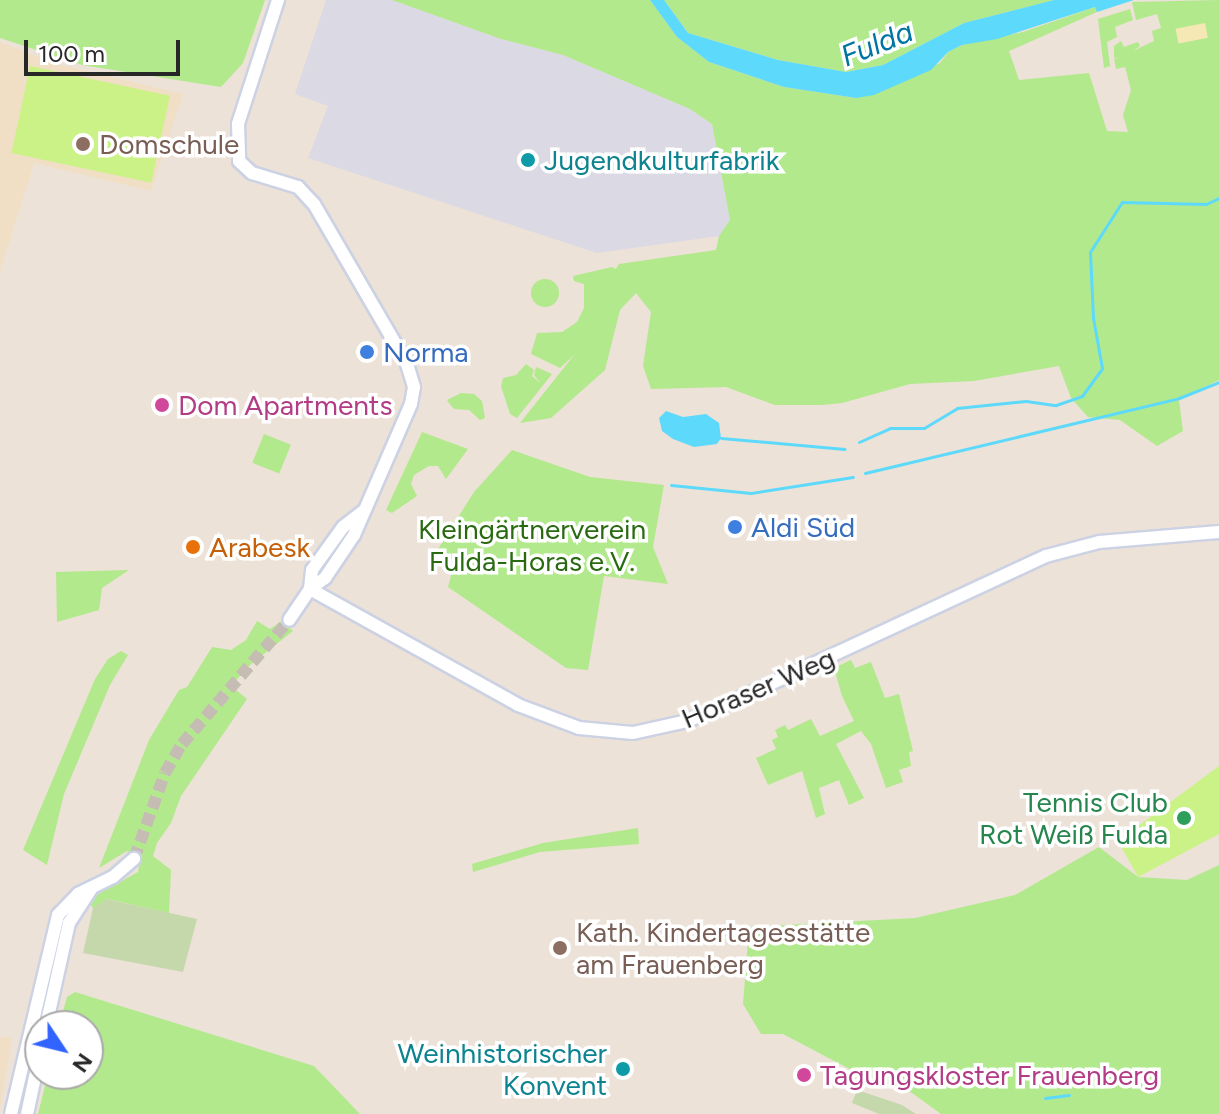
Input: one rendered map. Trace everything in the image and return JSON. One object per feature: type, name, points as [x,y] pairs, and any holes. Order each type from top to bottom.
[{"type":"main road","points":[[278,0],[238,124],[237,147],[242,166],[252,173],[298,187],[314,204],[412,375],[411,404],[354,535],[325,578],[310,589],[289,620]]},
{"type":"main road","name":"Horaser Weg","points":[[310,589],[518,705],[579,728],[633,733],[687,721],[712,711],[1046,556],[1099,542],[1219,532]]},
{"type":"main road","points":[[11,1114],[58,915],[78,894],[113,877],[134,859]]},
{"type":"main road","points":[[50,1010],[69,923],[91,889]]},
{"type":"main road","points":[[27,1114],[32,1090]]},
{"type":"shaded area","points":[[326,0],[392,0],[501,39],[563,55],[690,109],[712,124],[730,220],[719,236],[597,253],[308,158],[328,106],[295,94]]},
{"type":"shaded area","name":"Domschule","points":[[0,42],[53,63],[183,94],[151,191],[34,163],[0,272]]},
{"type":"shaded area","points":[[0,1037],[12,1037],[0,1108]]},
{"type":"green space","points":[[0,0],[265,0],[243,63],[221,87],[82,65],[0,38]]},
{"type":"green space","points":[[392,0],[650,0],[677,37],[709,62],[784,87],[856,98],[940,63],[948,52],[962,45],[1023,32],[1095,7],[1097,12],[1009,51],[1019,80],[1089,73],[1107,131],[1128,132],[1123,115],[1131,90],[1125,67],[1116,69],[1114,59],[1119,57],[1114,58],[1114,46],[1121,41],[1124,47],[1138,42],[1140,46],[1133,51],[1154,41],[1152,31],[1161,28],[1157,14],[1136,20],[1132,2],[1219,0],[1219,380],[1179,400],[1183,431],[1157,446],[1120,420],[1088,417],[1071,398],[1059,366],[974,381],[910,384],[842,403],[822,405],[775,405],[726,387],[651,389],[643,366],[651,312],[636,293],[620,310],[605,370],[551,418],[520,423],[574,355],[560,368],[531,354],[537,333],[562,332],[577,322],[584,308],[584,284],[574,281],[573,276],[612,267],[616,269],[619,264],[716,250],[719,236],[730,220],[712,124],[690,109],[563,55],[501,39]]},
{"type":"green space","points":[[664,0],[1054,0],[964,23],[883,65],[846,72],[778,60],[688,33]]},
{"type":"green space","points":[[1130,9],[1133,20],[1115,27],[1117,37],[1107,42],[1110,66],[1104,68],[1098,19]]},
{"type":"green space","name":"Domschule","points":[[30,66],[170,96],[151,183],[11,153]]},
{"type":"green space","points":[[545,279],[555,283],[559,293],[555,303],[545,307],[535,303],[531,293],[535,283]]},
{"type":"green space","points":[[526,364],[534,370],[532,376],[540,383],[534,375],[536,367],[552,374],[517,418],[510,414],[501,386],[503,378],[516,375]]},
{"type":"green space","points":[[461,393],[474,394],[482,401],[485,418],[480,420],[469,410],[454,409],[447,400]]},
{"type":"green space","points":[[422,432],[468,449],[446,479],[438,466],[429,466],[414,475],[411,484],[417,496],[392,513],[386,510]]},
{"type":"green space","points":[[264,434],[291,445],[279,474],[252,463]]},
{"type":"green space","name":"Kleingärtnerverein Fulda-Horas e.V.","points":[[512,450],[590,477],[664,485],[653,547],[668,584],[604,576],[588,670],[566,668],[448,587],[455,561],[438,549],[474,492]]},
{"type":"green space","points":[[129,570],[102,588],[99,610],[57,622],[56,572]]},
{"type":"green space","points":[[257,621],[270,629],[282,621],[293,631],[250,665],[231,686],[247,699],[181,796],[171,823],[157,843],[153,856],[171,870],[169,913],[107,899],[93,908],[89,902],[91,898],[138,872],[140,860],[127,851],[99,868],[149,740],[179,690],[187,687],[212,647],[231,650],[246,640]]},
{"type":"green space","points":[[121,651],[128,655],[110,685],[64,794],[47,865],[23,850],[95,679],[108,659]]},
{"type":"green space","points":[[851,660],[855,668],[871,662],[885,698],[899,694],[913,751],[909,752],[911,766],[899,770],[903,782],[886,788],[871,744],[861,731],[836,744],[864,798],[849,805],[839,780],[819,788],[825,814],[816,818],[802,771],[768,785],[756,758],[776,749],[772,740],[778,737],[775,730],[785,725],[788,730],[811,719],[820,736],[854,721],[842,696],[834,668]]},
{"type":"green space","name":"Tennis Club Rot Weiß Fulda","points":[[1219,766],[1219,834],[1138,877],[1118,841]]},
{"type":"green space","points":[[638,828],[639,844],[540,852],[473,872],[472,864],[543,843]]},
{"type":"green space","points":[[1099,847],[1138,877],[1187,880],[1219,865],[1219,1114],[941,1114],[912,1093],[861,1075],[783,1034],[761,1034],[743,1004],[749,927],[915,918],[1015,895]]},
{"type":"green space","points":[[106,899],[197,919],[183,972],[83,953],[93,908]]},
{"type":"green space","points":[[75,992],[314,1066],[360,1114],[38,1114],[44,1090],[104,1090],[104,1010],[63,1010],[67,997]]},
{"type":"green space","points":[[857,1090],[902,1105],[916,1114],[879,1114],[852,1103]]},
{"type":"sand","points":[[1205,23],[1208,38],[1178,43],[1176,29]]},
{"type":"water","points":[[650,0],[664,0],[688,33],[778,60],[846,72],[883,65],[964,23],[1054,0],[1134,0],[1097,12],[1095,7],[997,39],[962,45],[948,52],[931,70],[874,95],[856,98],[784,87],[709,62],[677,37]]},
{"type":"water","points":[[666,411],[683,417],[706,414],[719,423],[721,438],[717,444],[694,447],[673,439],[662,431],[659,418]]},
{"type":"waterway","points":[[859,442],[890,428],[924,428],[957,408],[1026,401],[1056,405],[1082,396],[1102,368],[1093,318],[1090,252],[1122,202],[1206,204],[1219,198]]},
{"type":"waterway","points":[[865,473],[1179,398],[1219,382]]},
{"type":"waterway","points":[[721,438],[845,449]]},
{"type":"waterway","points":[[671,485],[751,493],[853,477]]},
{"type":"waterway","points":[[1045,1098],[1069,1095]]},
{"type":"tunnel","points":[[134,859],[165,773],[182,744],[289,620]]},
{"type":"place","name":"Domschule","points":[[83,144]]},
{"type":"place","name":"Jugendkulturfabrik","points":[[528,160]]},
{"type":"place","name":"Norma","points":[[367,352]]},
{"type":"place","name":"Dom Apartments","points":[[162,405]]},
{"type":"place","name":"Aldi Süd","points":[[735,527]]},
{"type":"place","name":"Arabesk","points":[[193,547]]},
{"type":"place","name":"Tennis Club Rot Weiß Fulda","points":[[1184,818]]},
{"type":"place","name":"Kath. Kindertagesstätte am Frauenberg","points":[[560,948]]},
{"type":"place","name":"Weinhistorischer Konvent","points":[[623,1069]]},
{"type":"place","name":"Tagungskloster Frauenberg","points":[[804,1075]]},
{"type":"water label","name":"Fulda","points":[[877,44]]}]
